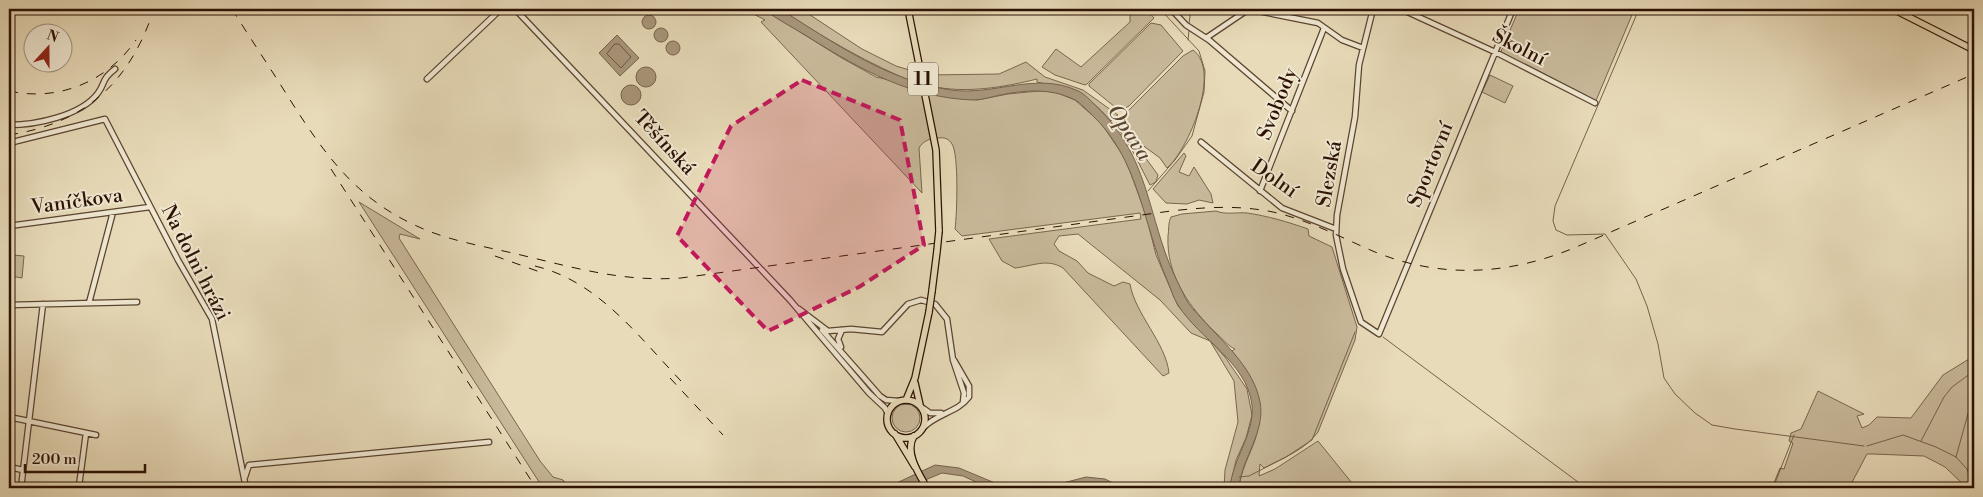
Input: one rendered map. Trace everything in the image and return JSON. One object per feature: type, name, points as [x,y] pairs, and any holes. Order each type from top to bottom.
[{"type":"main road","name":"11","points":[[908,9],[936,150],[939,232],[929,312],[915,378],[914,388],[921,407]]},
{"type":"main road","points":[[1893,9],[1974,50]]},
{"type":"main road","name":"11","points":[[906,400],[915,378]]},
{"type":"main road","points":[[888,414],[899,401],[906,400],[921,407],[926,417],[923,428],[914,436],[910,446],[917,468],[927,487]]},
{"type":"main road","name":"Těšínská","points":[[888,414],[889,426],[917,468]]},
{"type":"main road","points":[[895,434],[904,438],[914,436]]},
{"type":"street","points":[[427,79],[501,9]]},
{"type":"street","name":"Těšínská","points":[[515,9],[882,398],[899,401]]},
{"type":"street","points":[[1171,9],[1186,25],[1206,38],[1292,111]]},
{"type":"street","points":[[1206,38],[1248,9],[1318,23],[1342,40],[1363,48]]},
{"type":"street","name":"Slezská","points":[[1373,9],[1357,76],[1355,117],[1336,229],[1343,269],[1361,322],[1379,334]]},
{"type":"street","name":"Školní","points":[[1402,9],[1419,15],[1495,52],[1595,103]]},
{"type":"street","points":[[1419,15],[1422,9]]},
{"type":"street","name":"Sportovní","points":[[1379,334],[1513,9]]},
{"type":"street","name":"Svobody","points":[[1260,191],[1324,28]]},
{"type":"street","points":[[9,125],[31,125],[57,119],[99,93],[104,77],[115,69]]},
{"type":"street","name":"Na dolni hrázi","points":[[9,143],[104,119],[212,319],[246,488]]},
{"type":"street","name":"Dolní","points":[[1201,142],[1282,208],[1336,229]]},
{"type":"street","name":"Vaníčkova","points":[[9,226],[150,207]]},
{"type":"street","points":[[89,303],[113,212]]},
{"type":"street","name":"Těšínská","points":[[790,300],[829,341],[869,394],[885,408],[888,414]]},
{"type":"street","points":[[799,308],[825,330],[882,332],[889,327],[905,306],[916,301],[927,301],[938,307],[947,319],[953,360],[964,393],[964,402],[957,409],[932,420],[923,428]]},
{"type":"street","points":[[9,305],[137,302]]},
{"type":"street","points":[[21,488],[43,304]]},
{"type":"street","points":[[829,341],[842,330]]},
{"type":"street","points":[[842,330],[838,339],[839,346],[870,384]]},
{"type":"street","points":[[921,407],[930,413],[945,413]]},
{"type":"street","points":[[9,417],[96,435]]},
{"type":"street","points":[[79,486],[86,433]]},
{"type":"street","points":[[244,479],[249,465],[489,442]]},
{"type":"street","points":[[9,467],[23,470]]},
{"type":"highlighted area","points":[[802,80],[900,120],[924,245],[859,287],[768,331],[677,236],[731,126]]},
{"type":"shaded area","points":[[744,9],[763,9],[876,77],[977,100],[1008,94],[1039,91],[1055,92],[1075,100],[1101,123],[1124,157],[1146,215],[1156,255],[1178,306],[1225,357],[1247,389],[1252,415],[1246,438],[1236,460],[1230,488],[1224,488],[1225,470],[1238,422],[1234,381],[1210,341],[1191,333],[1160,300],[1078,234],[1059,236],[1054,244],[1059,251],[1077,261],[1088,273],[1114,286],[1123,282],[1130,284],[1138,306],[1167,362],[1169,373],[1163,376],[1063,268],[1046,263],[1015,268],[1002,261],[989,239],[1141,219],[1140,213],[962,236],[955,229],[957,172],[952,144],[943,138],[933,139],[927,140],[919,148],[922,193],[761,22],[765,20]]},
{"type":"shaded area","points":[[778,9],[801,9],[862,49],[896,66],[916,72],[919,84],[865,59]]},
{"type":"shaded area","points":[[1130,9],[1146,9],[1154,18],[1087,84],[1085,85],[1055,75],[1042,67],[1056,49],[1081,67],[1130,22]]},
{"type":"shaded area","points":[[1519,9],[1634,10],[1595,103],[1500,54]]},
{"type":"shaded area","points":[[1151,23],[1161,25],[1183,51],[1129,106],[1120,111],[1089,86],[1089,84]]},
{"type":"shaded area","points":[[1193,50],[1201,60],[1204,75],[1199,110],[1184,145],[1167,168],[1160,158],[1141,144],[1142,153],[1158,175],[1156,182],[1150,185],[1131,148],[1115,124],[1183,56]]},
{"type":"shaded area","points":[[1026,62],[1045,77],[1083,90],[1118,115],[1111,121],[1086,97],[1070,90],[1037,82],[1037,79],[998,87],[957,89],[931,86],[928,75],[999,74]]},
{"type":"shaded area","points":[[1490,75],[1513,86],[1505,103],[1482,92]]},
{"type":"shaded area","points":[[1184,153],[1186,156],[1179,172],[1189,176],[1194,167],[1211,194],[1213,203],[1199,200],[1187,204],[1166,203],[1153,189]]},
{"type":"shaded area","points":[[359,202],[420,239],[400,234],[399,238],[540,461],[553,477],[563,480],[570,488],[543,488]]},
{"type":"shaded area","points":[[1216,211],[1255,214],[1293,224],[1308,229],[1309,236],[1332,247],[1357,327],[1355,340],[1318,432],[1307,444],[1293,453],[1264,468],[1260,464],[1259,476],[1275,469],[1318,441],[1356,488],[1239,488],[1243,469],[1255,440],[1258,427],[1260,415],[1256,392],[1247,372],[1232,351],[1235,349],[1207,324],[1189,302],[1176,278],[1168,251],[1171,217],[1182,214]]},
{"type":"shaded area","points":[[13,255],[24,256],[22,278],[11,276]]},
{"type":"shaded area","points":[[1974,356],[1974,488],[1967,488],[1945,467],[1924,456],[1867,454],[1849,488],[1772,488],[1780,468],[1784,469],[1793,443],[1789,441],[1791,433],[1801,429],[1818,391],[1864,414],[1857,416],[1862,428],[1869,425],[1877,417],[1911,418],[1943,375]]},
{"type":"shaded area","points":[[906,404],[916,408],[920,418],[916,428],[906,432],[896,428],[892,418],[896,408]]},
{"type":"water","points":[[763,9],[780,9],[861,58],[905,78],[927,85],[967,91],[1031,83],[1047,83],[1062,85],[1078,91],[1092,102],[1124,139],[1133,157],[1141,174],[1167,258],[1186,299],[1238,358],[1257,390],[1261,413],[1260,424],[1244,467],[1239,488],[1230,488],[1235,467],[1250,426],[1252,405],[1248,390],[1232,363],[1198,329],[1176,302],[1159,259],[1130,171],[1107,131],[1087,110],[1073,99],[1055,93],[1019,92],[973,100],[929,94],[908,88],[848,61]]},
{"type":"water","points":[[646,15],[652,15],[656,22],[652,29],[646,29],[642,25],[642,19]]},
{"type":"water","points":[[658,28],[664,28],[668,35],[664,42],[658,42],[654,38],[654,32]]},
{"type":"water","points":[[617,35],[639,58],[620,76],[599,53]]},
{"type":"water","points":[[670,41],[676,41],[680,48],[676,55],[670,55],[666,51],[666,45]]},
{"type":"water","points":[[646,67],[653,70],[656,77],[653,84],[646,87],[639,84],[636,77],[639,70]]},
{"type":"water","points":[[631,85],[638,88],[641,95],[638,102],[631,105],[624,102],[621,95],[624,88]]},
{"type":"water","points":[[935,465],[959,468],[1007,488],[989,488],[963,476],[942,473],[906,488],[886,488]]},
{"type":"water","points":[[1086,477],[1105,479],[1123,488],[1091,485],[1075,488],[1044,488]]},
{"type":"waterway","points":[[1148,191],[1175,160],[1192,136],[1204,92],[1205,71],[1199,51],[1160,9]]},
{"type":"waterway","points":[[1189,24],[1191,9]]},
{"type":"waterway","points":[[1639,9],[1555,206],[1553,221],[1556,230],[1567,235],[1605,234],[1636,279],[1647,306],[1658,344],[1664,378],[1675,394],[1695,413],[1712,425],[1864,446]]},
{"type":"waterway","points":[[1188,40],[1189,31]]},
{"type":"waterway","points":[[1239,477],[1249,476],[1286,457],[1312,440],[1355,332]]},
{"type":"waterway","points":[[1383,337],[1586,488]]},
{"type":"waterway","points":[[1921,441],[1944,397],[1952,387],[1974,371]]},
{"type":"waterway","points":[[1956,457],[1974,392]]},
{"type":"waterway","points":[[1773,488],[1794,435]]},
{"type":"waterway","points":[[1867,446],[1903,435],[1936,447],[1956,457],[1967,469],[1973,488]]},
{"type":"railway","points":[[9,135],[61,121],[101,95],[118,78],[132,58],[144,35],[154,9]]},
{"type":"railway","points":[[232,9],[300,116],[342,172],[376,203],[396,216],[419,227],[458,240],[583,270],[621,276],[660,279],[681,278],[1171,211],[1222,207],[1248,208],[1286,215],[1312,224],[1375,252],[1425,267],[1450,270],[1500,268],[1524,264],[1574,248],[1974,74]]},
{"type":"railway","points":[[9,91],[45,94],[63,91],[80,85],[111,67],[136,40]]},
{"type":"railway","points":[[331,169],[536,488]]},
{"type":"railway","points":[[495,256],[540,272]]},
{"type":"railway","points":[[535,266],[558,273],[598,297],[633,329],[681,381]]},
{"type":"railway","points":[[670,378],[723,435]]},
{"type":"water label","name":"Opava","points":[[1129,133]]}]
